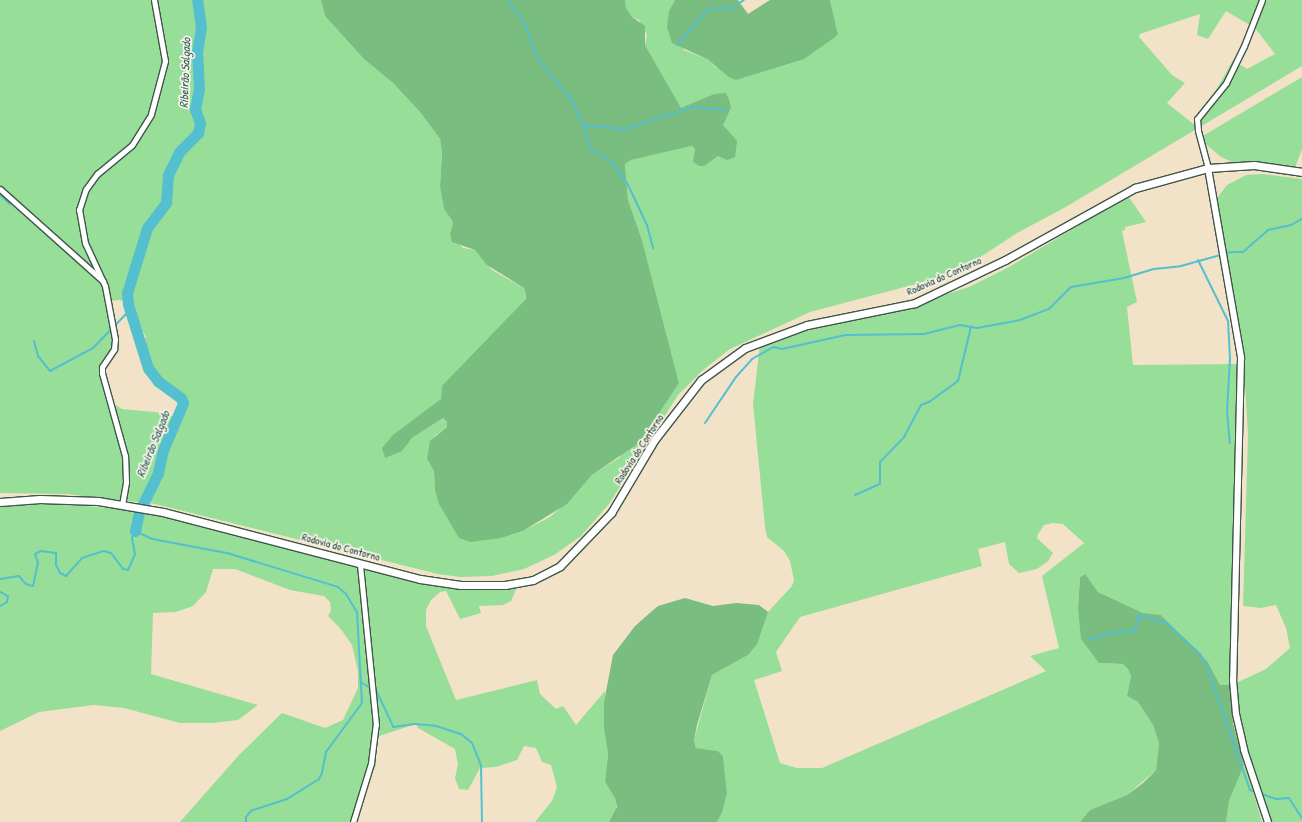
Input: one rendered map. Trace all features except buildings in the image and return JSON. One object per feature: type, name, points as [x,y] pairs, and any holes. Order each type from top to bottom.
[{"type":"main road","name":"Rodovia do Contorno","points":[[0,502],[40,499],[122,505],[162,512],[253,534],[420,579],[461,585],[505,585],[533,580],[560,566],[611,513],[656,439],[701,380],[745,348],[807,325],[914,303],[1006,260],[1135,188],[1208,168],[1254,165],[1302,172]]},
{"type":"street","points":[[122,505],[126,482],[125,456],[102,372],[102,367],[114,349],[115,339],[103,281],[85,243],[79,210],[86,189],[97,174],[132,145],[151,114],[163,77],[165,62],[154,0]]},
{"type":"street","points":[[1262,0],[1244,46],[1226,83],[1198,119],[1198,130],[1208,168],[1241,358],[1233,672],[1236,714],[1244,750],[1268,822]]},
{"type":"street","points":[[0,188],[103,281]]},
{"type":"street","points":[[353,822],[371,763],[376,725],[360,564]]},
{"type":"green space","points":[[0,0],[321,0],[325,16],[364,59],[393,83],[420,112],[440,139],[442,153],[440,187],[444,209],[453,222],[450,234],[463,248],[475,250],[492,270],[524,288],[526,299],[442,393],[441,399],[430,409],[408,443],[412,438],[443,418],[447,422],[447,427],[435,436],[427,459],[434,471],[435,490],[501,538],[523,531],[550,517],[574,496],[592,475],[619,458],[679,383],[642,240],[628,200],[625,164],[631,160],[692,146],[695,149],[694,160],[720,156],[730,134],[723,125],[723,121],[730,111],[714,94],[681,109],[645,45],[647,35],[639,20],[632,17],[626,8],[625,0],[675,0],[669,11],[684,50],[707,59],[717,68],[838,36],[830,0],[1302,0],[1302,66],[1064,208],[1017,233],[976,260],[931,280],[810,312],[730,349],[703,370],[678,395],[609,504],[581,536],[554,555],[524,569],[492,576],[460,577],[438,574],[155,504],[66,494],[0,493]],"holes":[[[1226,11],[1255,28],[1275,54],[1247,69],[1233,60],[1196,126],[1167,103],[1185,83],[1172,75],[1139,37],[1140,34],[1200,14],[1197,35],[1208,39]],[[120,300],[127,303],[146,337],[142,344],[145,357],[163,381],[181,392],[186,400],[182,418],[178,421],[174,421],[173,417],[165,413],[122,409],[114,404],[110,398],[104,370],[114,353],[118,337],[110,301]]]},
{"type":"green space","points":[[321,0],[625,0],[626,8],[632,17],[645,26],[645,45],[681,108],[714,94],[726,93],[729,99],[731,108],[723,125],[737,141],[735,157],[727,160],[718,156],[704,166],[699,166],[693,162],[695,149],[692,146],[631,160],[625,164],[628,200],[642,240],[679,383],[639,443],[592,475],[567,504],[523,531],[501,538],[470,542],[459,538],[439,504],[435,490],[434,471],[427,459],[430,441],[447,427],[447,422],[443,418],[412,438],[402,451],[385,458],[382,448],[393,435],[441,399],[442,386],[526,299],[526,296],[524,288],[487,265],[475,250],[452,242],[450,234],[453,222],[444,209],[440,187],[442,153],[440,139],[420,112],[393,83],[364,59],[325,16]]},
{"type":"green space","points":[[675,0],[738,0],[748,14],[770,0],[830,0],[838,35],[804,59],[736,80],[729,77],[707,59],[672,43],[667,27],[669,11]]},
{"type":"green space","points":[[1302,77],[1302,149],[1295,168],[1232,162],[1221,157],[1202,141],[1196,140]]},
{"type":"green space","points":[[1263,174],[1302,179],[1302,822],[1272,822],[1246,755],[1237,708],[1238,682],[1266,669],[1290,648],[1286,628],[1276,605],[1261,608],[1243,606],[1248,435],[1244,366],[1213,221],[1214,202],[1227,185],[1246,175]]},
{"type":"green space","points":[[1128,196],[1146,222],[1125,227],[1125,230],[1122,231],[1137,302],[1127,307],[1133,365],[1238,364],[1239,395],[1231,685],[1220,685],[1208,662],[1161,615],[1143,613],[1098,592],[1084,574],[1080,577],[1078,607],[1099,663],[1124,664],[1128,669],[1131,676],[1127,696],[1138,702],[1153,725],[1159,743],[1156,770],[1127,795],[1090,810],[1080,822],[717,822],[727,793],[723,756],[718,751],[696,748],[694,740],[712,675],[748,655],[768,612],[792,586],[794,580],[790,561],[784,551],[767,537],[765,527],[753,404],[760,344],[782,336],[926,301],[969,287],[1009,267]],"holes":[[[1053,523],[1063,524],[1084,543],[1042,576],[1059,648],[1030,656],[1046,671],[822,768],[797,768],[780,763],[754,680],[782,671],[776,652],[800,617],[982,566],[978,549],[1005,542],[1009,564],[1019,573],[1037,569],[1048,561],[1053,553],[1037,538],[1038,534],[1044,525]]]},
{"type":"green space","points":[[0,504],[64,504],[129,510],[172,517],[436,584],[514,582],[516,589],[511,601],[503,605],[479,606],[481,613],[460,619],[446,591],[440,592],[431,600],[426,610],[426,626],[456,700],[537,680],[540,694],[556,709],[563,706],[576,725],[605,691],[604,729],[608,754],[605,782],[615,798],[617,811],[609,822],[535,822],[552,801],[557,787],[551,765],[542,762],[536,748],[524,746],[517,760],[496,767],[480,768],[468,790],[459,789],[455,778],[458,764],[455,749],[418,728],[416,724],[373,738],[376,765],[354,813],[354,822],[180,822],[239,755],[282,713],[325,728],[343,720],[358,688],[358,671],[352,645],[340,628],[328,616],[331,610],[330,602],[324,596],[290,590],[235,569],[213,569],[206,592],[193,606],[176,612],[153,613],[151,674],[258,705],[238,720],[213,723],[180,723],[124,708],[94,705],[39,712],[0,731]]},
{"type":"green space","points":[[1085,574],[1098,592],[1143,613],[1161,615],[1208,662],[1220,685],[1231,685],[1233,723],[1244,765],[1229,801],[1226,822],[1080,822],[1090,810],[1127,795],[1143,783],[1156,770],[1159,743],[1153,725],[1138,702],[1127,696],[1131,676],[1128,669],[1123,664],[1099,663],[1081,639],[1078,607],[1080,577]]},
{"type":"green space","points":[[685,598],[713,606],[736,603],[759,605],[768,612],[757,644],[748,655],[712,675],[697,725],[694,740],[696,748],[718,751],[723,756],[727,793],[722,812],[717,822],[609,822],[617,807],[615,798],[605,782],[608,754],[604,729],[604,702],[613,655],[635,626],[658,606]]},
{"type":"green space","points":[[1244,765],[1262,822],[1226,822],[1229,801]]},
{"type":"waterway","name":"Ribeirão Salgado","points":[[135,531],[139,512],[158,473],[163,450],[183,403],[181,398],[158,381],[148,368],[128,304],[127,293],[147,228],[166,203],[168,175],[179,152],[198,133],[200,123],[195,109],[199,89],[197,52],[201,27],[197,0]]},
{"type":"waterway","points":[[508,0],[525,24],[538,59],[571,99],[584,126],[590,148],[612,162],[628,185],[647,225],[653,248]]},
{"type":"waterway","points":[[677,45],[708,9],[732,8],[744,0]]},
{"type":"waterway","points":[[585,126],[624,129],[693,107],[727,110]]},
{"type":"waterway","points":[[0,195],[10,204]]},
{"type":"waterway","points":[[705,423],[736,377],[752,359],[774,347],[782,349],[845,335],[924,334],[960,325],[977,328],[1020,320],[1049,309],[1071,287],[1124,278],[1154,269],[1181,266],[1231,252],[1243,252],[1268,230],[1291,225],[1302,219]]},
{"type":"waterway","points":[[1198,260],[1228,321],[1230,358],[1227,411],[1230,443]]},
{"type":"waterway","points":[[34,341],[38,356],[50,371],[93,348],[130,310]]},
{"type":"waterway","points":[[855,495],[880,484],[880,462],[904,437],[921,405],[929,402],[958,381],[971,327]]},
{"type":"waterway","points":[[0,579],[19,576],[26,584],[33,586],[38,563],[35,554],[41,551],[56,553],[56,565],[60,573],[66,576],[82,558],[104,551],[111,553],[123,569],[128,570],[135,554],[132,538],[135,531],[152,539],[227,553],[338,587],[346,594],[357,612],[362,703],[326,752],[322,773],[319,779],[287,799],[251,811],[246,817],[246,822]]},
{"type":"waterway","name":"Ribeirão Salgado","points":[[0,592],[8,596],[7,602],[0,606]]},
{"type":"waterway","points":[[1089,639],[1110,633],[1135,631],[1139,615],[1168,624],[1200,654],[1207,666],[1250,790],[1276,799],[1289,798],[1302,818]]},
{"type":"waterway","points":[[362,683],[377,692],[393,727],[415,724],[436,726],[461,734],[472,743],[481,765],[482,822]]}]
